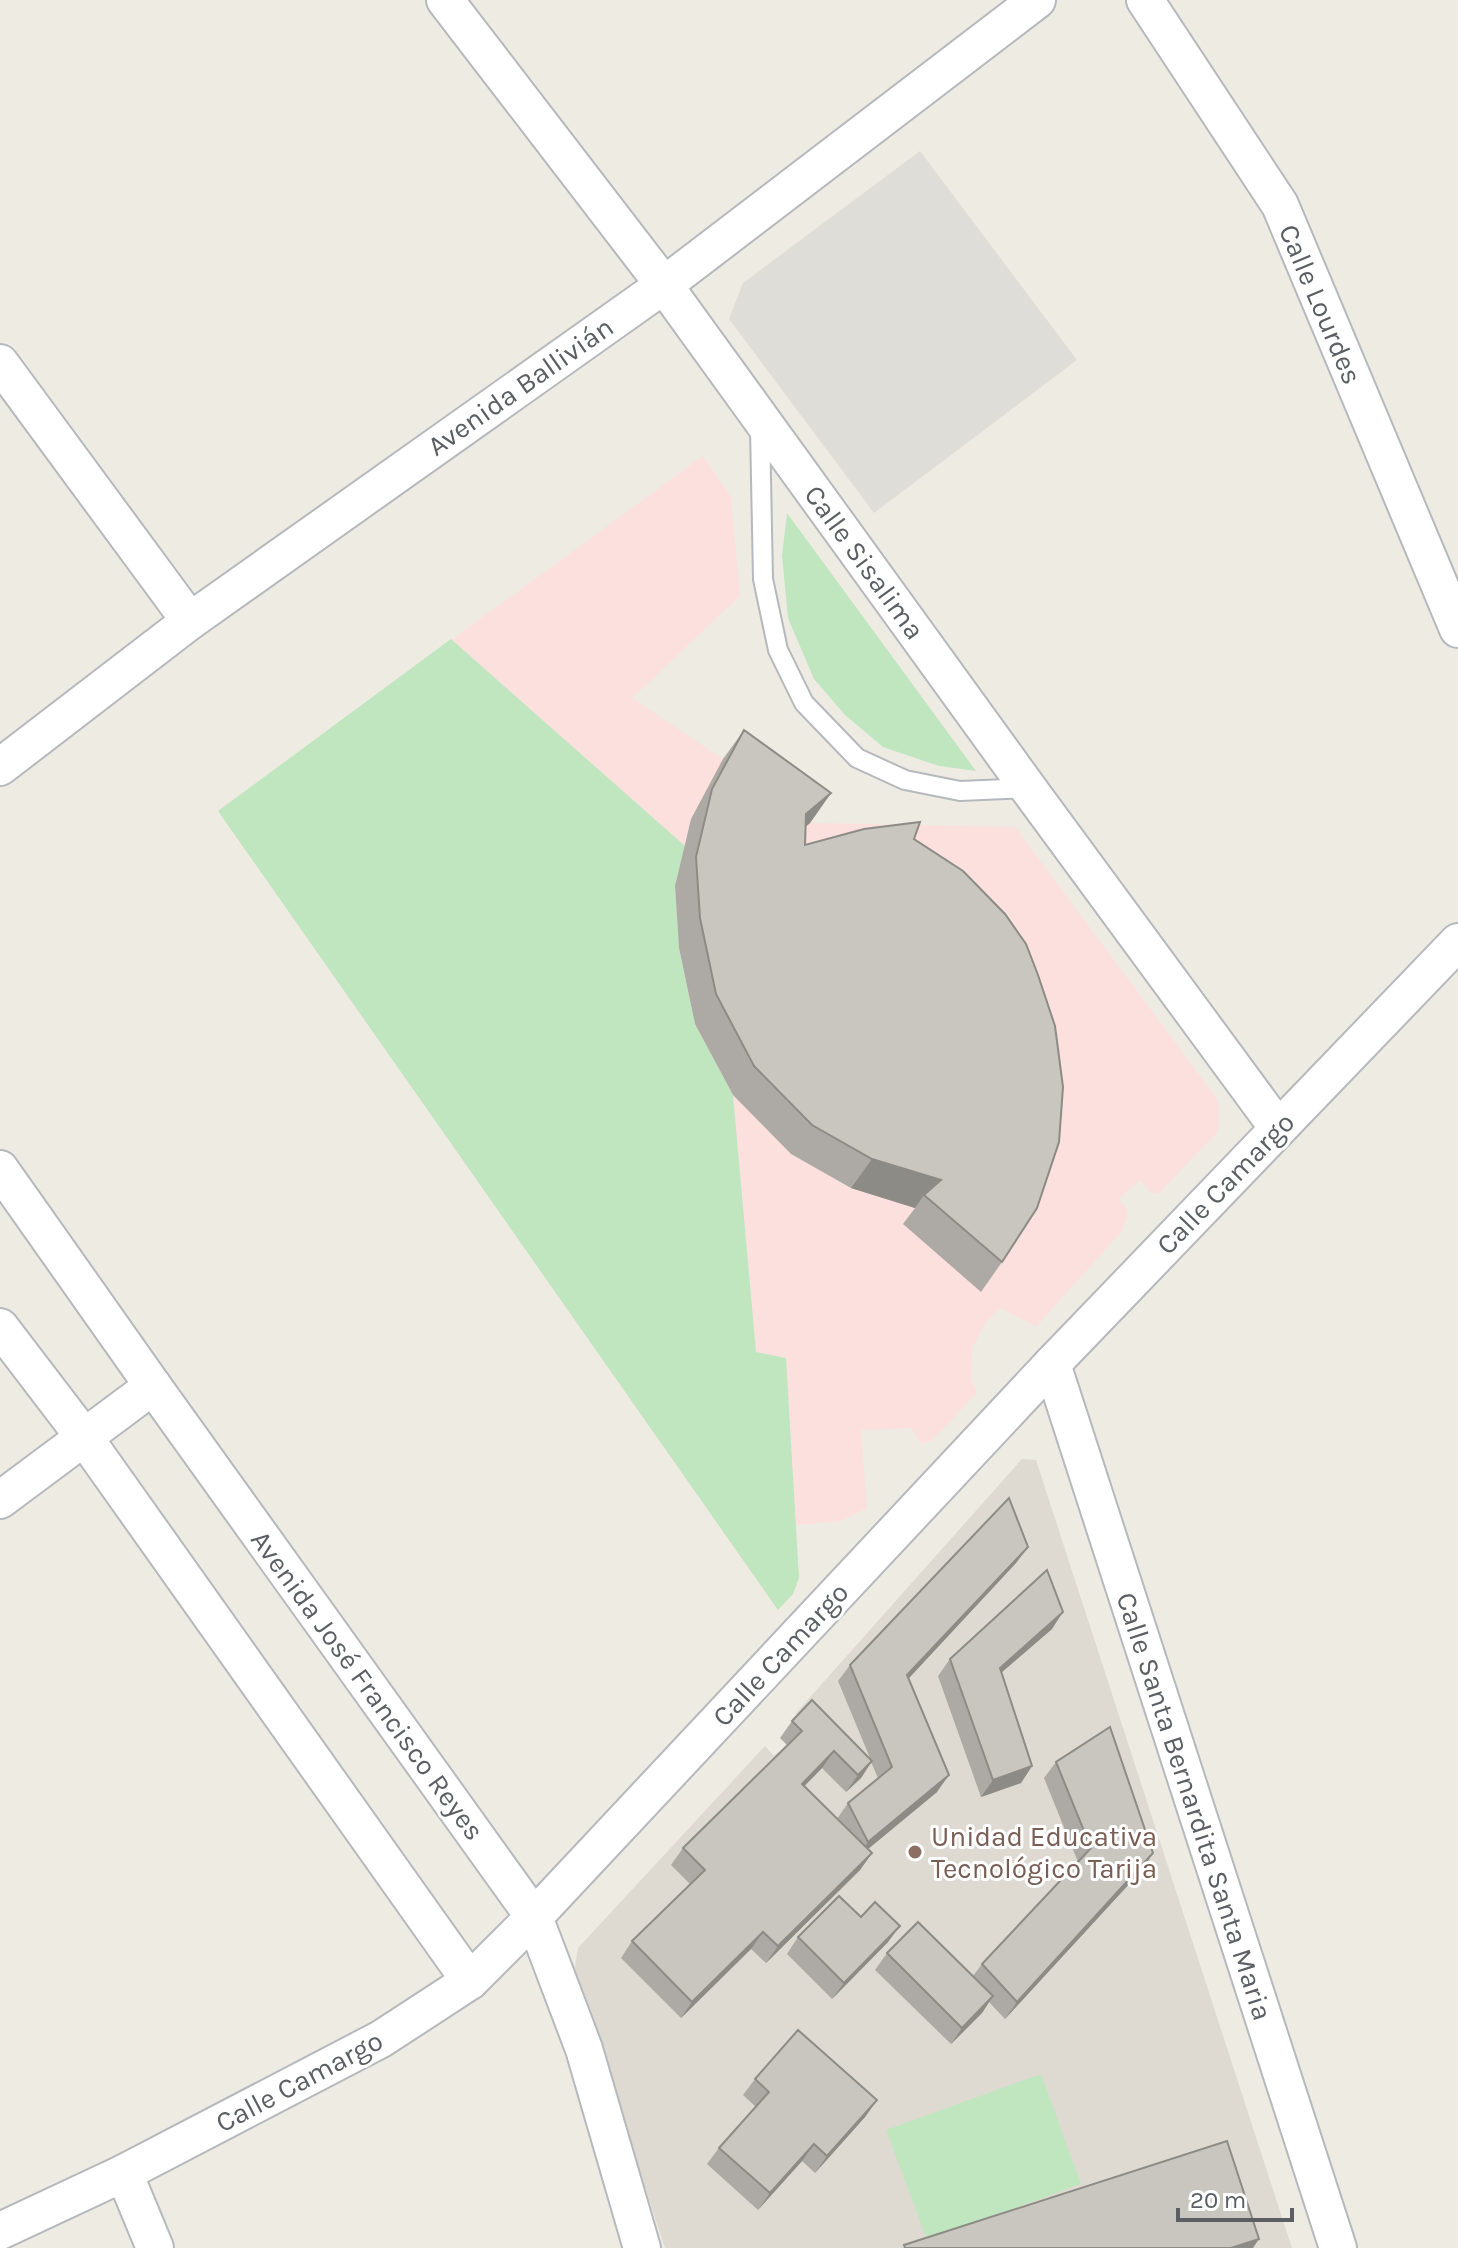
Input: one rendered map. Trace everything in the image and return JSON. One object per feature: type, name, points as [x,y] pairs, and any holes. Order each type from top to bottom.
[{"type":"street","name":"Calle Sisalima","points":[[445,0],[664,285],[1278,1128]]},
{"type":"street","name":"Avenida Ballivián","points":[[0,767],[190,621],[664,285],[1037,0]]},
{"type":"street","name":"Calle Lourdes","points":[[1145,0],[1280,205],[1458,629]]},
{"type":"street","points":[[0,363],[190,621]]},
{"type":"street","name":"Calle Camargo","points":[[0,2231],[124,2173],[381,2039],[470,1981],[534,1917],[1052,1364],[1458,942]]},
{"type":"street","name":"Avenida José Francisco Reyes","points":[[0,1169],[534,1917],[584,2049],[642,2248]]},
{"type":"street","points":[[0,1327],[84,1437],[470,1981]]},
{"type":"street","name":"Calle Santa Bernardita Santa Maria","points":[[1052,1364],[1338,2248]]},
{"type":"street","points":[[0,1500],[153,1386]]},
{"type":"street","points":[[124,2173],[155,2248]]},
{"type":"lane","points":[[759,416],[763,579],[778,650],[804,703],[857,758],[905,780],[960,791],[1028,788]]},
{"type":"shaded area","points":[[920,151],[1077,360],[874,513],[729,319],[743,283]]},
{"type":"shaded area","points":[[703,456],[731,497],[740,596],[632,698],[810,823],[1015,827],[1218,1100],[1218,1132],[1160,1192],[1151,1193],[1140,1180],[1119,1199],[1128,1214],[1122,1231],[1036,1327],[1001,1308],[987,1320],[972,1348],[971,1380],[977,1393],[936,1436],[920,1443],[911,1428],[861,1430],[867,1508],[839,1522],[796,1525],[799,1578],[793,1594],[778,1610],[218,811]]},
{"type":"shaded area","name":"Unidad Educativa Tecnológico Tarija","points":[[1022,1459],[1036,1460],[1292,2248],[665,2248],[574,1973],[578,1948],[765,1746],[774,1756],[800,1733],[796,1713]]},
{"type":"green space","points":[[787,513],[976,771],[939,766],[883,747],[845,715],[814,679],[788,618],[782,556]]},
{"type":"green space","points":[[451,639],[685,846],[675,886],[679,948],[695,1024],[733,1095],[756,1352],[786,1358],[799,1578],[793,1594],[778,1610],[218,811]]},
{"type":"green space","points":[[1041,2074],[1081,2184],[927,2240],[886,2130]]},
{"type":"building","points":[[744,730],[831,793],[806,814],[805,845],[864,829],[920,822],[914,839],[963,871],[1005,914],[1026,944],[1055,1026],[1063,1087],[1059,1142],[1037,1208],[1002,1262],[924,1195],[941,1180],[872,1159],[812,1125],[754,1066],[716,994],[700,918],[696,857],[712,789]]},
{"type":"building","points":[[1009,1498],[1028,1547],[907,1675],[949,1775],[868,1842],[848,1803],[892,1767],[850,1665]]},
{"type":"building","points":[[1047,1570],[1063,1612],[1000,1668],[1032,1766],[993,1780],[950,1659]]},
{"type":"building","points":[[812,1700],[872,1761],[858,1775],[834,1751],[802,1784],[872,1853],[778,1946],[763,1932],[692,2002],[632,1941],[705,1870],[683,1848],[802,1731],[792,1721]]},
{"type":"building","points":[[1110,1727],[1153,1853],[1017,2002],[982,1964],[1091,1848],[1056,1762]]},
{"type":"building","points":[[839,1896],[861,1917],[875,1902],[900,1926],[844,1983],[798,1937]]},
{"type":"building","points":[[918,1922],[993,1996],[962,2028],[887,1953]]},
{"type":"building","points":[[798,2030],[877,2100],[827,2156],[814,2144],[770,2193],[719,2148],[769,2092],[755,2079]]},
{"type":"building","points":[[1227,2141],[1259,2239],[1231,2248],[905,2248],[904,2245]]},
{"type":"place","name":"Unidad Educativa Tecnológico Tarija","points":[[915,1852]]}]
